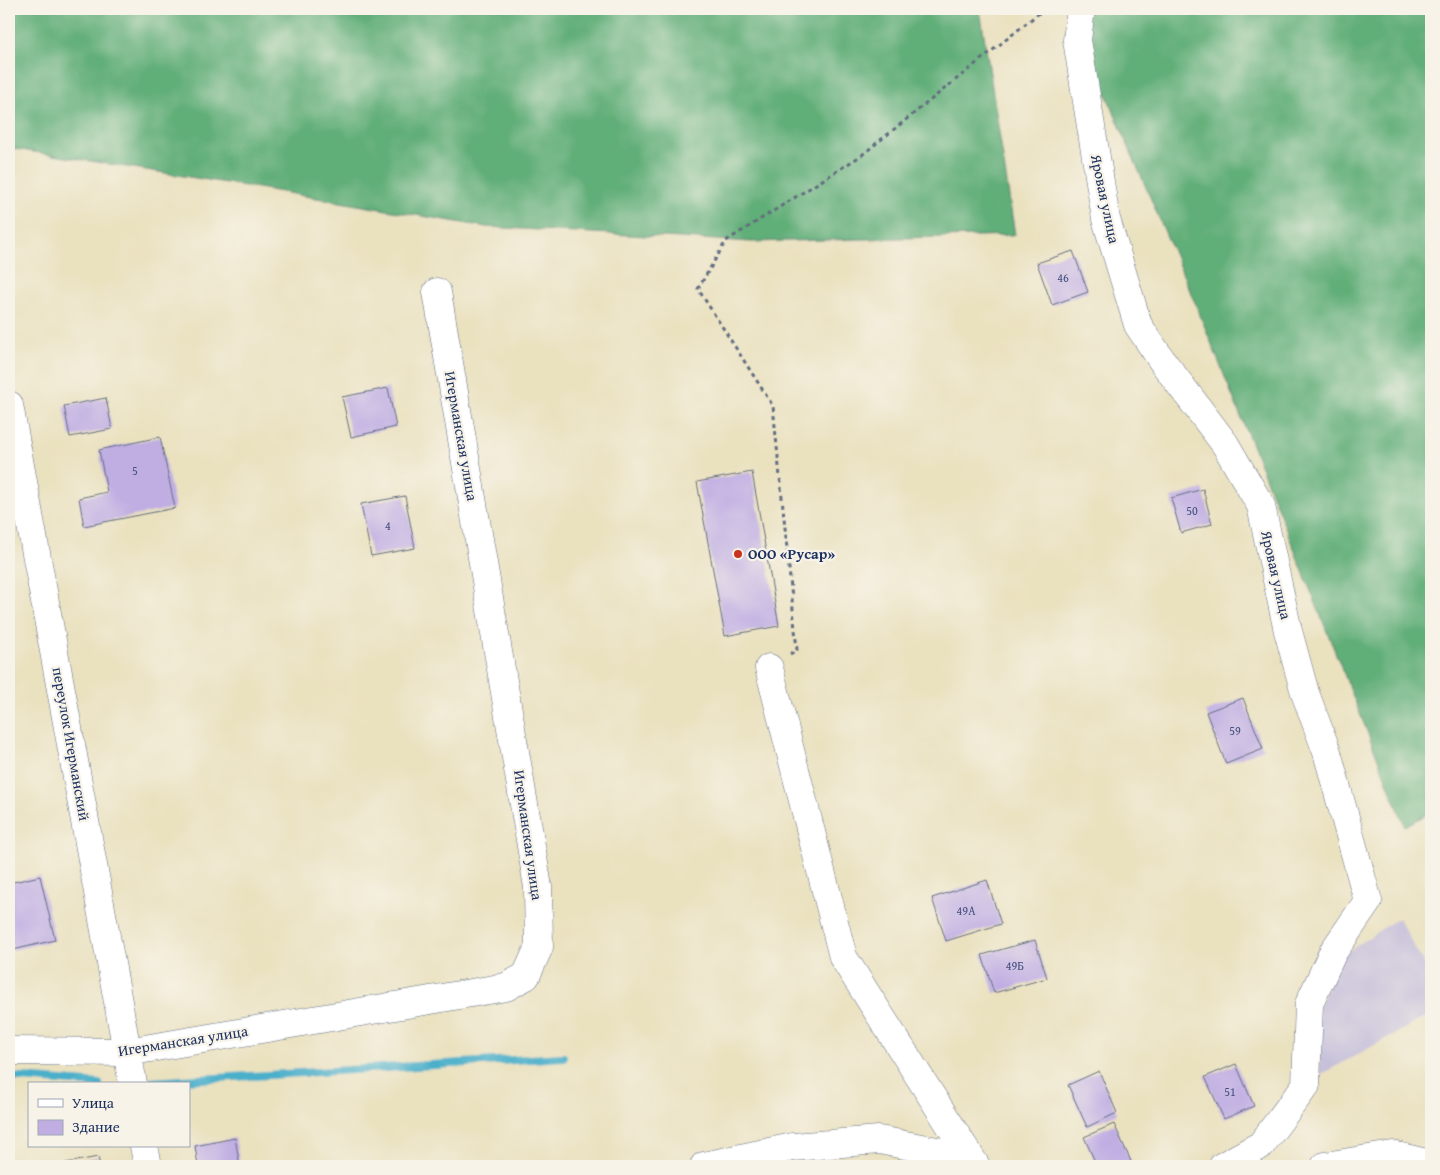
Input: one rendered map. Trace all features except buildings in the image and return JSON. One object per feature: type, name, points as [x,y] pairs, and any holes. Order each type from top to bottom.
[{"type":"street","name":"Яровая улица","points":[[1081,9],[1077,40],[1106,219],[1138,325],[1163,362],[1225,444],[1260,506],[1300,676],[1327,752],[1368,901],[1333,952],[1309,1004],[1306,1085],[1261,1144],[1223,1166]]},
{"type":"street","name":"Игерманская улица","points":[[9,1051],[127,1052],[506,987],[526,976],[539,947],[538,887],[437,292]]},
{"type":"street","name":"переулок Игерманский","points":[[9,404],[133,1082]]},
{"type":"street","points":[[769,668],[842,957],[976,1166]]},
{"type":"street","points":[[704,1166],[793,1147],[880,1140],[942,1152],[963,1166]]},
{"type":"street","points":[[144,1148],[148,1166]]},
{"type":"street","points":[[1325,1166],[1393,1155],[1431,1164]]},
{"type":"path","points":[[769,668],[797,650],[772,406],[698,289],[726,241],[862,155],[1044,9]]},
{"type":"shaded area","points":[[1398,918],[1431,976],[1431,1014],[1320,1075],[1319,1007],[1341,956]]},
{"type":"green space","points":[[9,9],[980,9],[1015,235],[752,242],[486,227],[9,148]]},
{"type":"green space","points":[[1070,9],[1431,9],[1431,812],[1405,826],[1196,305]]},
{"type":"waterway","points":[[152,1082],[563,1057]]},
{"type":"waterway","points":[[9,1077],[73,1082]]},
{"type":"place","name":"ООО «Русар»","points":[[738,554]]}]
